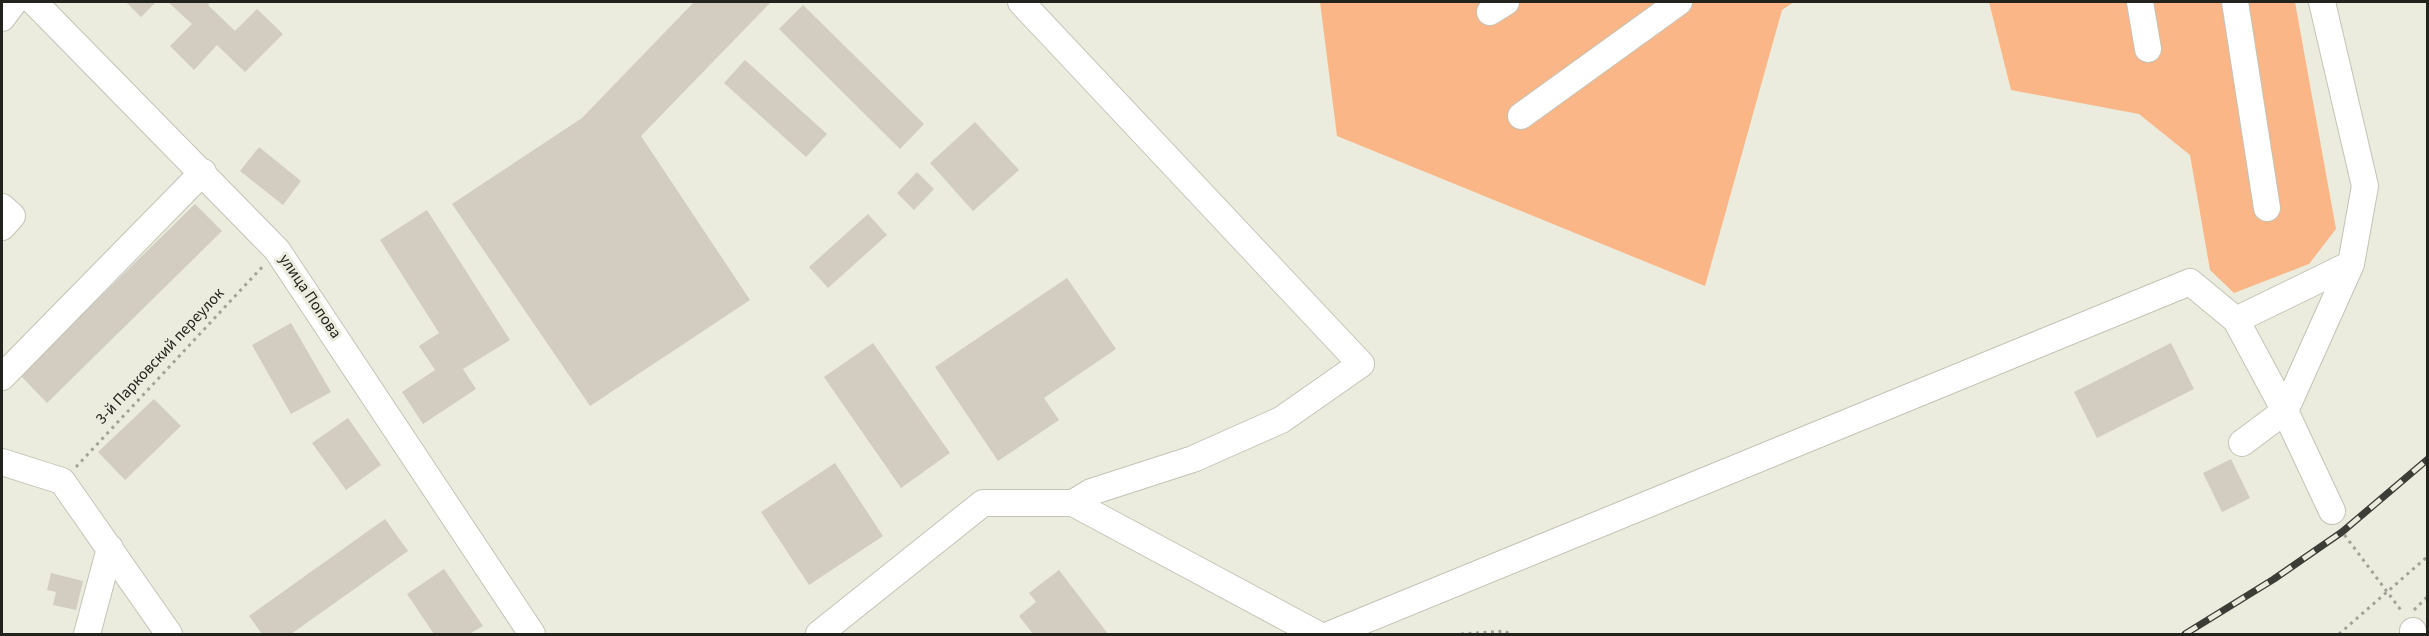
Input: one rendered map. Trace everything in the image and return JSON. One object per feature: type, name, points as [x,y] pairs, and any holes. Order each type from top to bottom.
[{"type":"street","points":[[2,18],[14,2]]},
{"type":"street","name":"улица Попова","points":[[34,2],[277,250],[532,634]]},
{"type":"street","points":[[1022,2],[1361,364],[1281,420],[1193,459],[1091,492],[1073,503]]},
{"type":"street","points":[[1521,116],[1678,2]]},
{"type":"street","points":[[2140,2],[2148,49]]},
{"type":"street","points":[[2235,2],[2267,208]]},
{"type":"street","points":[[2242,443],[2285,411],[2351,264],[2365,186],[2322,2]]},
{"type":"street","points":[[2,377],[202,172]]},
{"type":"street","points":[[2236,320],[2351,264]]},
{"type":"street","points":[[1331,634],[2190,282],[2236,320],[2285,411],[2332,511]]},
{"type":"street","points":[[2,462],[62,481],[169,634]]},
{"type":"street","points":[[819,634],[983,503],[1073,503],[1317,634]]},
{"type":"street","points":[[87,634],[110,548]]},
{"type":"path","name":"3-й Парковский переулок","points":[[62,481],[266,263],[273,271]]},
{"type":"path","points":[[2332,511],[2342,532],[2406,617],[2414,633]]},
{"type":"path","points":[[2339,634],[2427,556]]},
{"type":"path","points":[[1461,634],[1504,631],[1510,634]]},
{"type":"shaded area","points":[[1320,2],[1794,2],[1782,10],[1705,286],[1337,136]]},
{"type":"shaded area","points":[[1989,2],[2295,2],[2336,229],[2309,264],[2234,293],[2210,270],[2190,155],[2139,114],[2011,90]]},
{"type":"building","points":[[126,2],[156,2],[141,17]]},
{"type":"building","points":[[168,2],[211,2],[208,5],[235,31],[257,9],[283,34],[245,72],[217,45],[194,70],[170,46],[192,24]]},
{"type":"building","points":[[694,2],[771,2],[641,136],[750,300],[590,406],[452,204],[582,118]]},
{"type":"building","points":[[803,5],[924,124],[900,149],[779,29]]},
{"type":"building","points":[[745,60],[827,134],[806,157],[724,83]]},
{"type":"building","points":[[975,122],[1019,170],[973,211],[930,163]]},
{"type":"building","points":[[259,147],[301,181],[283,205],[240,171]]},
{"type":"building","points":[[917,172],[934,189],[914,210],[897,193]]},
{"type":"building","points":[[195,204],[222,231],[47,403],[20,375]]},
{"type":"building","points":[[427,210],[510,340],[463,369],[476,389],[423,424],[402,392],[435,370],[419,346],[439,333],[380,240]]},
{"type":"building","points":[[868,214],[887,235],[828,288],[809,267]]},
{"type":"building","points":[[1067,278],[1116,349],[1044,398],[1059,420],[998,461],[935,367]]},
{"type":"building","points":[[291,323],[331,392],[291,414],[252,345]]},
{"type":"building","points":[[873,343],[950,453],[901,488],[824,377]]},
{"type":"building","points":[[2171,343],[2194,389],[2097,438],[2074,392]]},
{"type":"building","points":[[154,399],[181,426],[125,480],[98,452]]},
{"type":"building","points":[[348,418],[381,465],[346,490],[312,443]]},
{"type":"building","points":[[2231,459],[2250,498],[2222,512],[2203,473]]},
{"type":"building","points":[[835,463],[883,536],[809,585],[761,512]]},
{"type":"building","points":[[385,519],[408,551],[291,634],[262,634],[249,616]]},
{"type":"building","points":[[444,569],[483,626],[469,634],[434,634],[407,594]]},
{"type":"building","points":[[1059,570],[1108,634],[1033,634],[1019,616],[1036,602],[1029,593]]},
{"type":"building","points":[[51,573],[83,581],[76,610],[53,605],[56,592],[47,590]]},
{"type":"railway","points":[[2185,634],[2274,579],[2342,532],[2428,459]]}]
